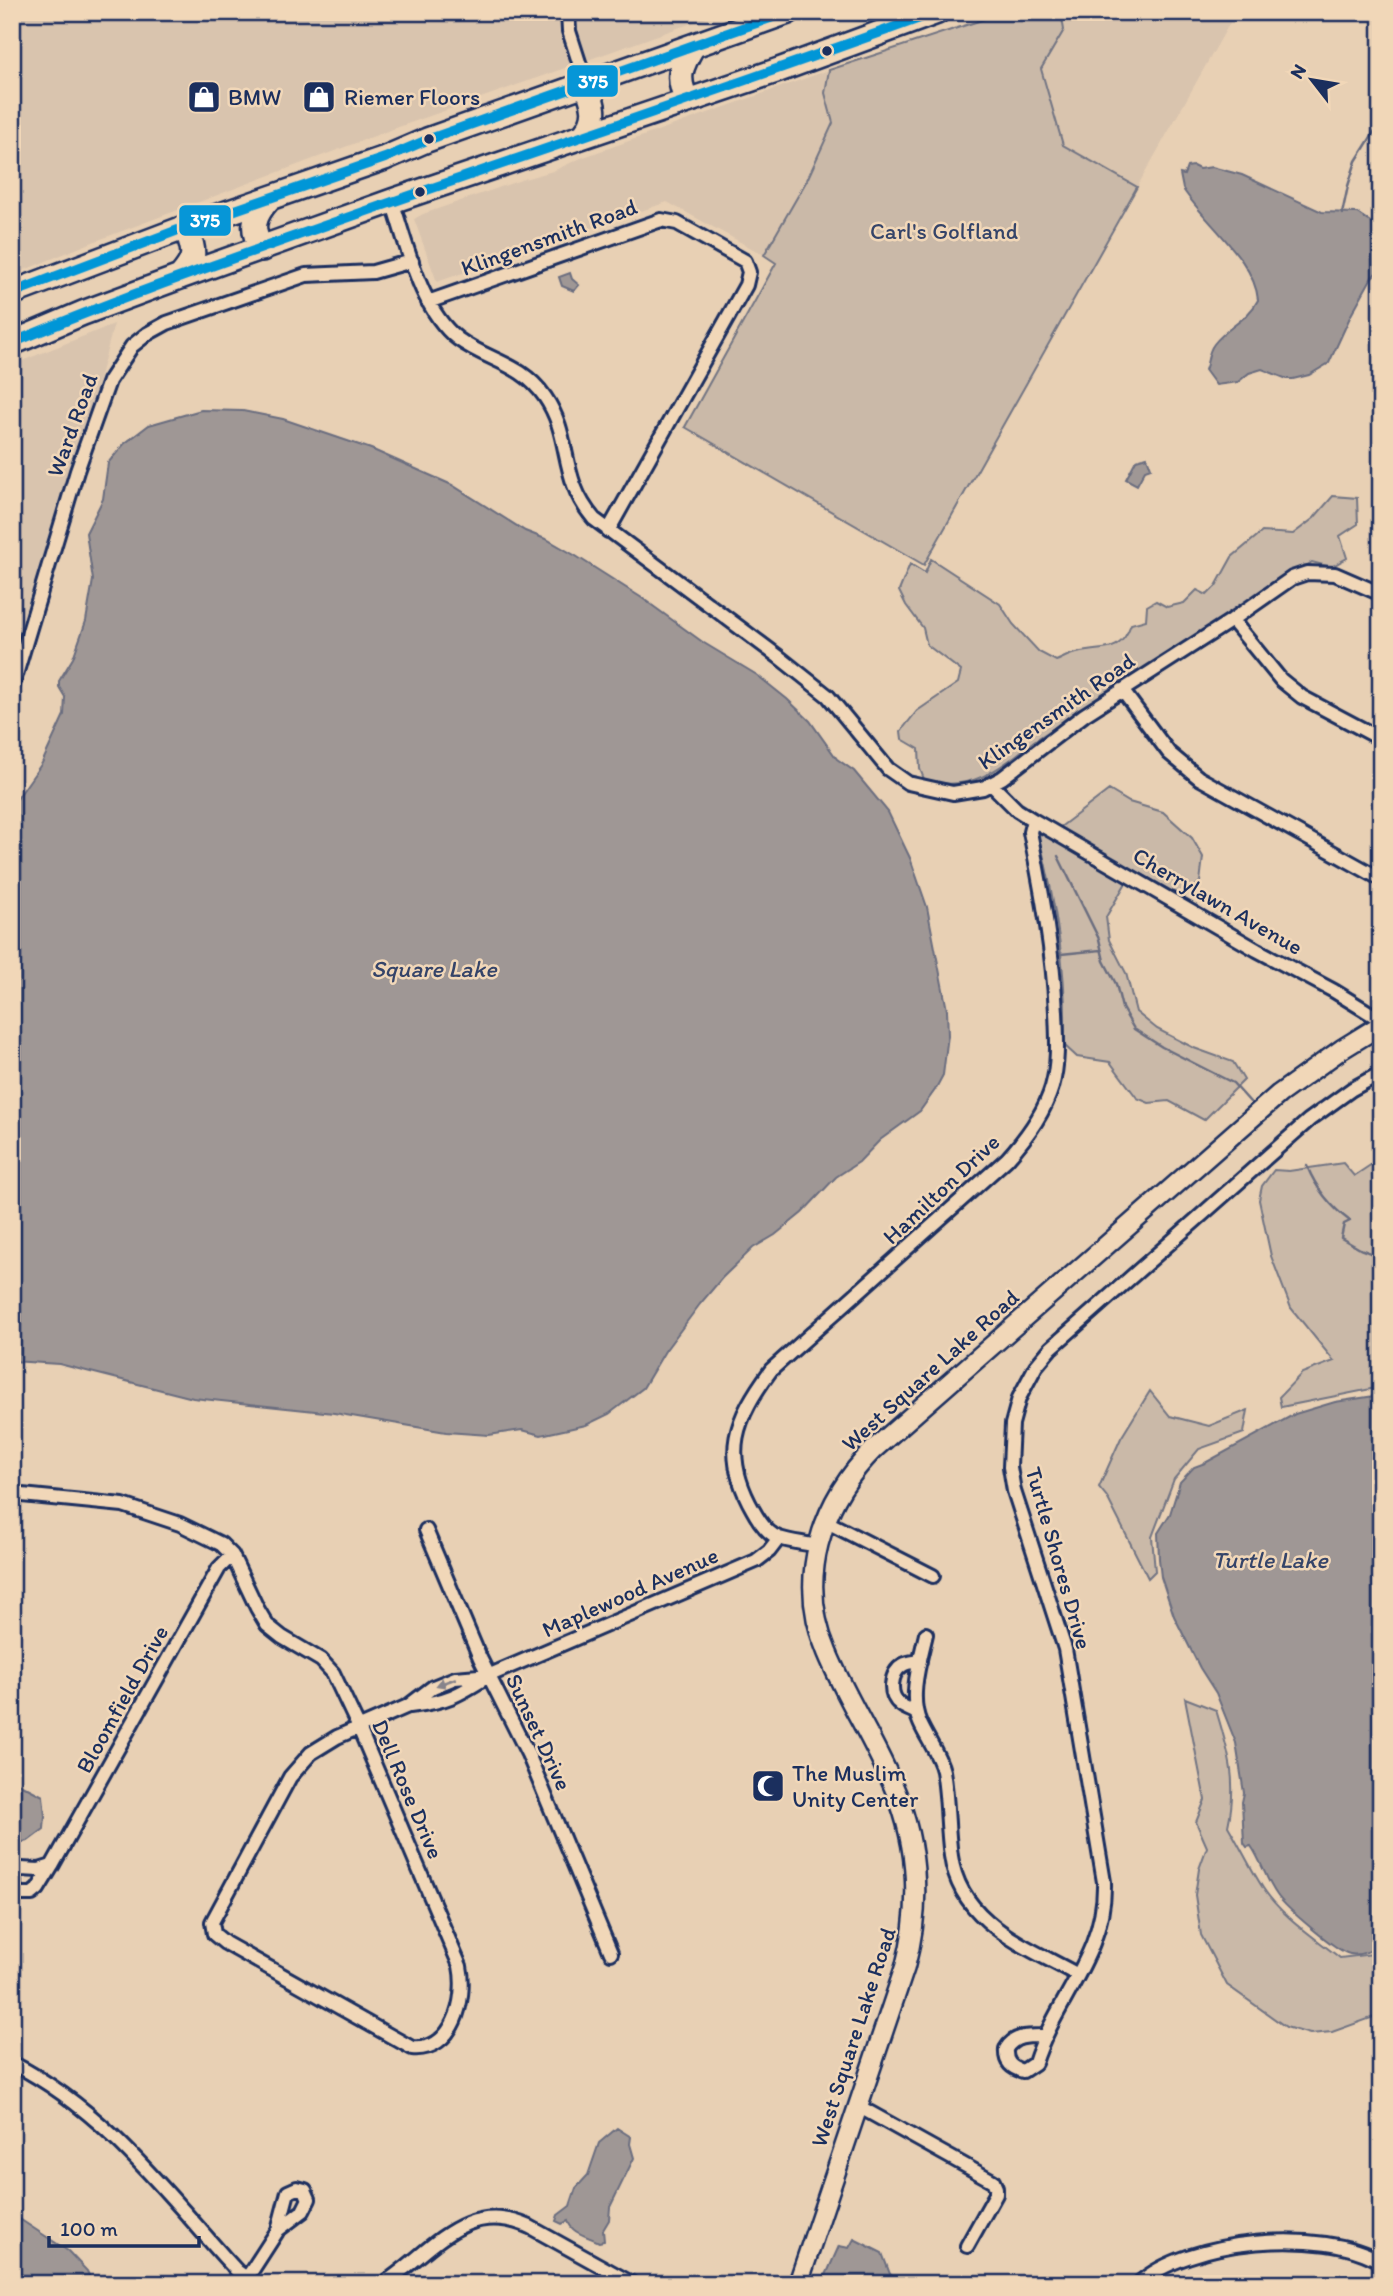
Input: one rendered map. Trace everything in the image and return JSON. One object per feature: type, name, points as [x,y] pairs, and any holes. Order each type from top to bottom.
[{"type":"highway","points":[[12,293],[186,227],[268,200],[788,12]]},
{"type":"highway","points":[[12,343],[83,313],[392,201],[779,71],[935,13]]},
{"type":"highway","points":[[688,101],[682,91],[680,72],[694,46]]},
{"type":"highway","points":[[584,135],[592,125],[596,111],[586,84]]},
{"type":"highway","points":[[262,249],[254,235],[254,225],[261,207],[268,200]]},
{"type":"highway","points":[[180,277],[194,257],[186,227]]},
{"type":"street","points":[[568,12],[569,31],[586,84]]},
{"type":"street","name":"Klingensmith Road","points":[[392,201],[428,302],[445,327],[459,339],[517,369],[542,392],[560,427],[567,468],[575,492],[588,512],[608,531],[828,696],[888,769],[908,783],[953,793],[991,784],[1122,690],[1286,582],[1307,573],[1335,573],[1381,594]]},
{"type":"street","name":"Klingensmith Road","points":[[428,302],[661,220],[677,223],[745,261],[749,272],[746,285],[608,531]]},
{"type":"street","name":"Ward Road","points":[[12,688],[91,426],[108,381],[132,346],[167,323],[293,278],[320,272],[373,272],[412,261]]},
{"type":"street","points":[[1232,620],[1281,680],[1302,697],[1381,738]]},
{"type":"street","points":[[1122,690],[1169,753],[1199,778],[1381,878]]},
{"type":"street","points":[[991,784],[1017,810],[1033,820]]},
{"type":"street","name":"Cherrylawn Avenue","points":[[1033,820],[1257,950],[1334,990],[1381,1023]]},
{"type":"street","name":"Hamilton Drive","points":[[779,1538],[759,1520],[740,1485],[736,1471],[734,1452],[738,1430],[756,1389],[784,1356],[871,1282],[1007,1158],[1032,1128],[1052,1087],[1057,1042],[1054,975],[1030,832],[1033,820]]},
{"type":"street","name":"West Square Lake Road","points":[[797,2284],[911,1945],[916,1905],[910,1835],[898,1797],[822,1640],[813,1598],[814,1562],[825,1521],[846,1482],[874,1449],[1279,1094],[1381,1023]]},
{"type":"street","name":"Turtle Shores Drive","points":[[1044,2036],[1094,1945],[1102,1917],[1104,1895],[1102,1868],[1065,1649],[1011,1478],[1010,1436],[1019,1398],[1032,1373],[1051,1348],[1309,1120],[1352,1089],[1381,1073]]},
{"type":"street","name":"Dell Rose Drive","points":[[12,1494],[102,1502],[139,1509],[207,1535],[232,1555],[261,1617],[274,1632],[314,1655],[327,1666],[340,1686],[460,1966],[464,1987],[461,2003],[441,2040],[425,2049],[412,2048],[225,1944],[214,1934],[212,1928]]},
{"type":"street","points":[[825,1521],[933,1576]]},
{"type":"street","name":"Sunset Drive","points":[[426,1530],[480,1658],[528,1754],[611,1953]]},
{"type":"street","points":[[779,1538],[817,1546]]},
{"type":"street","name":"Maplewood Avenue","points":[[212,1928],[214,1915],[290,1777],[311,1753],[337,1737],[408,1706],[433,1687],[455,1678],[490,1675],[756,1561],[779,1538]]},
{"type":"street","name":"Bloomfield Drive","points":[[52,1866],[219,1568],[232,1555]]},
{"type":"street","points":[[926,1634],[920,1661],[915,1712],[941,1766],[951,1857],[958,1882],[963,1893],[990,1925],[1078,1975]]},
{"type":"street","points":[[915,1712],[896,1701],[892,1687],[894,1676],[900,1668],[909,1662],[920,1661]]},
{"type":"street","points":[[12,2063],[61,2092],[109,2130],[143,2164],[225,2258],[251,2281],[278,2230]]},
{"type":"street","points":[[858,2106],[993,2181],[996,2194],[967,2246]]},
{"type":"street","points":[[383,2284],[457,2228],[493,2216],[513,2219],[530,2227],[633,2284]]},
{"type":"street","points":[[1138,2284],[1154,2271],[1189,2255],[1263,2243],[1306,2242],[1339,2246],[1362,2252],[1381,2262]]},
{"type":"shaded area","points":[[12,12],[723,12],[393,129],[12,275]]},
{"type":"shaded area","points":[[1061,12],[1236,12],[1137,187],[1063,145],[1041,69],[1064,30]]},
{"type":"shaded area","points":[[829,70],[825,93],[833,123],[807,180],[764,255],[667,202],[437,282],[414,219],[423,214],[553,171],[581,158]]},
{"type":"shaded area","points":[[114,324],[73,476],[12,668],[12,365]]},
{"type":"green space","name":"Carl's Golfland","points":[[1006,12],[1061,12],[1064,30],[1041,69],[1063,145],[1137,187],[924,565],[685,427],[776,263],[764,255],[807,180],[833,123],[825,93],[829,70]]},
{"type":"green space","points":[[1333,496],[1357,498],[1358,524],[1340,536],[1347,558],[1331,567],[1312,562],[984,776],[956,784],[924,779],[920,769],[919,749],[902,739],[901,731],[917,711],[958,683],[961,671],[927,645],[923,628],[899,591],[910,564],[925,573],[931,559],[1000,604],[1013,624],[1039,652],[1056,661],[1074,654],[1116,645],[1127,634],[1131,624],[1146,620],[1147,606],[1156,601],[1167,607],[1184,603],[1197,590],[1207,595],[1216,586],[1232,557],[1262,532],[1293,534],[1314,518]]},
{"type":"green space","points":[[1109,790],[1129,802],[1163,812],[1192,838],[1203,857],[1200,882],[1183,897],[1059,828]]},
{"type":"green space","points":[[1045,831],[1127,881],[1106,917],[1109,940],[1126,973],[1136,1012],[1157,1029],[1194,1048],[1233,1062],[1244,1080],[1204,1120],[1169,1101],[1149,1103],[1137,1098],[1110,1062],[1077,1057],[1064,1045],[1063,968],[1039,838],[1040,832]]},
{"type":"green space","points":[[1381,1158],[1381,1387],[1281,1407],[1279,1397],[1302,1373],[1334,1361],[1291,1308],[1271,1256],[1259,1200],[1262,1186],[1274,1170],[1289,1171],[1343,1163],[1354,1176]]},
{"type":"green space","points":[[1150,1391],[1170,1416],[1209,1426],[1248,1410],[1244,1433],[1199,1449],[1174,1479],[1152,1537],[1155,1571],[1148,1578],[1107,1497],[1099,1487],[1121,1438]]},
{"type":"green space","points":[[1185,1698],[1216,1710],[1231,1767],[1232,1795],[1228,1826],[1270,1898],[1298,1926],[1340,1958],[1381,1951],[1381,2010],[1374,2017],[1332,2032],[1310,2034],[1286,2027],[1227,1985],[1201,1935],[1195,1895],[1199,1869],[1207,1847],[1196,1822],[1205,1800]]},
{"type":"water","points":[[1187,167],[1199,169],[1212,167],[1242,175],[1322,212],[1357,213],[1381,229],[1381,268],[1372,277],[1351,315],[1329,363],[1309,375],[1293,379],[1262,369],[1249,373],[1238,382],[1216,385],[1205,370],[1214,344],[1249,313],[1258,300],[1248,270],[1183,189],[1180,174],[1184,175]]},
{"type":"water","points":[[570,273],[579,285],[574,291],[562,286],[559,277]]},
{"type":"water","name":"Square Lake","points":[[201,410],[243,411],[283,419],[371,449],[452,485],[525,531],[576,556],[642,598],[704,643],[757,675],[787,699],[810,721],[837,759],[854,771],[888,812],[910,858],[927,907],[947,1010],[948,1035],[943,1075],[935,1090],[920,1111],[880,1140],[859,1162],[836,1177],[802,1213],[775,1235],[753,1248],[722,1278],[665,1351],[643,1388],[609,1414],[586,1425],[541,1435],[522,1430],[489,1435],[446,1432],[334,1413],[193,1398],[59,1364],[12,1361],[12,806],[42,763],[64,715],[65,697],[59,687],[59,681],[73,658],[86,621],[93,580],[86,533],[103,499],[108,463],[124,444],[149,425]]},
{"type":"water","points":[[1147,457],[1151,468],[1145,470],[1137,485],[1126,479],[1136,460]]},
{"type":"water","name":"Turtle Lake","points":[[1381,1395],[1381,1945],[1366,1952],[1350,1954],[1323,1938],[1282,1901],[1251,1846],[1247,1847],[1244,1843],[1244,1793],[1236,1743],[1216,1693],[1174,1616],[1161,1577],[1158,1533],[1170,1514],[1180,1482],[1194,1467],[1295,1414],[1335,1402]]},
{"type":"water","points":[[12,1780],[43,1796],[45,1816],[44,1829],[28,1841],[12,1844]]},
{"type":"water","points":[[617,2128],[631,2137],[634,2158],[610,2207],[609,2220],[603,2230],[604,2241],[599,2242],[577,2232],[568,2221],[562,2224],[556,2221],[558,2215],[570,2206],[576,2188],[588,2175],[599,2143]]},
{"type":"water","points":[[12,2214],[68,2251],[87,2271],[93,2284],[12,2284]]},
{"type":"water","points":[[854,2239],[882,2253],[890,2274],[899,2284],[822,2284],[839,2246],[849,2248]]},
{"type":"waterway","points":[[1342,214],[1356,161],[1381,121]]},
{"type":"waterway","points":[[1058,856],[1099,939],[1104,961],[1116,984],[1122,1008],[1134,1029],[1162,1047],[1233,1083],[1250,1102]]},
{"type":"waterway","points":[[1061,954],[1101,950]]},
{"type":"waterway","points":[[1307,1166],[1325,1196],[1350,1221],[1344,1224],[1341,1238],[1381,1257]]},
{"type":"transit line","name":"375","points":[[12,293],[186,227],[787,12]]},
{"type":"transit line","name":"375","points":[[12,343],[220,263],[936,12]]},
{"type":"place","name":"BMW","points":[[204,97]]},
{"type":"place","name":"Riemer Floors","points":[[319,97]]},
{"type":"place","name":"The Muslim Unity Center","points":[[768,1786]]}]
